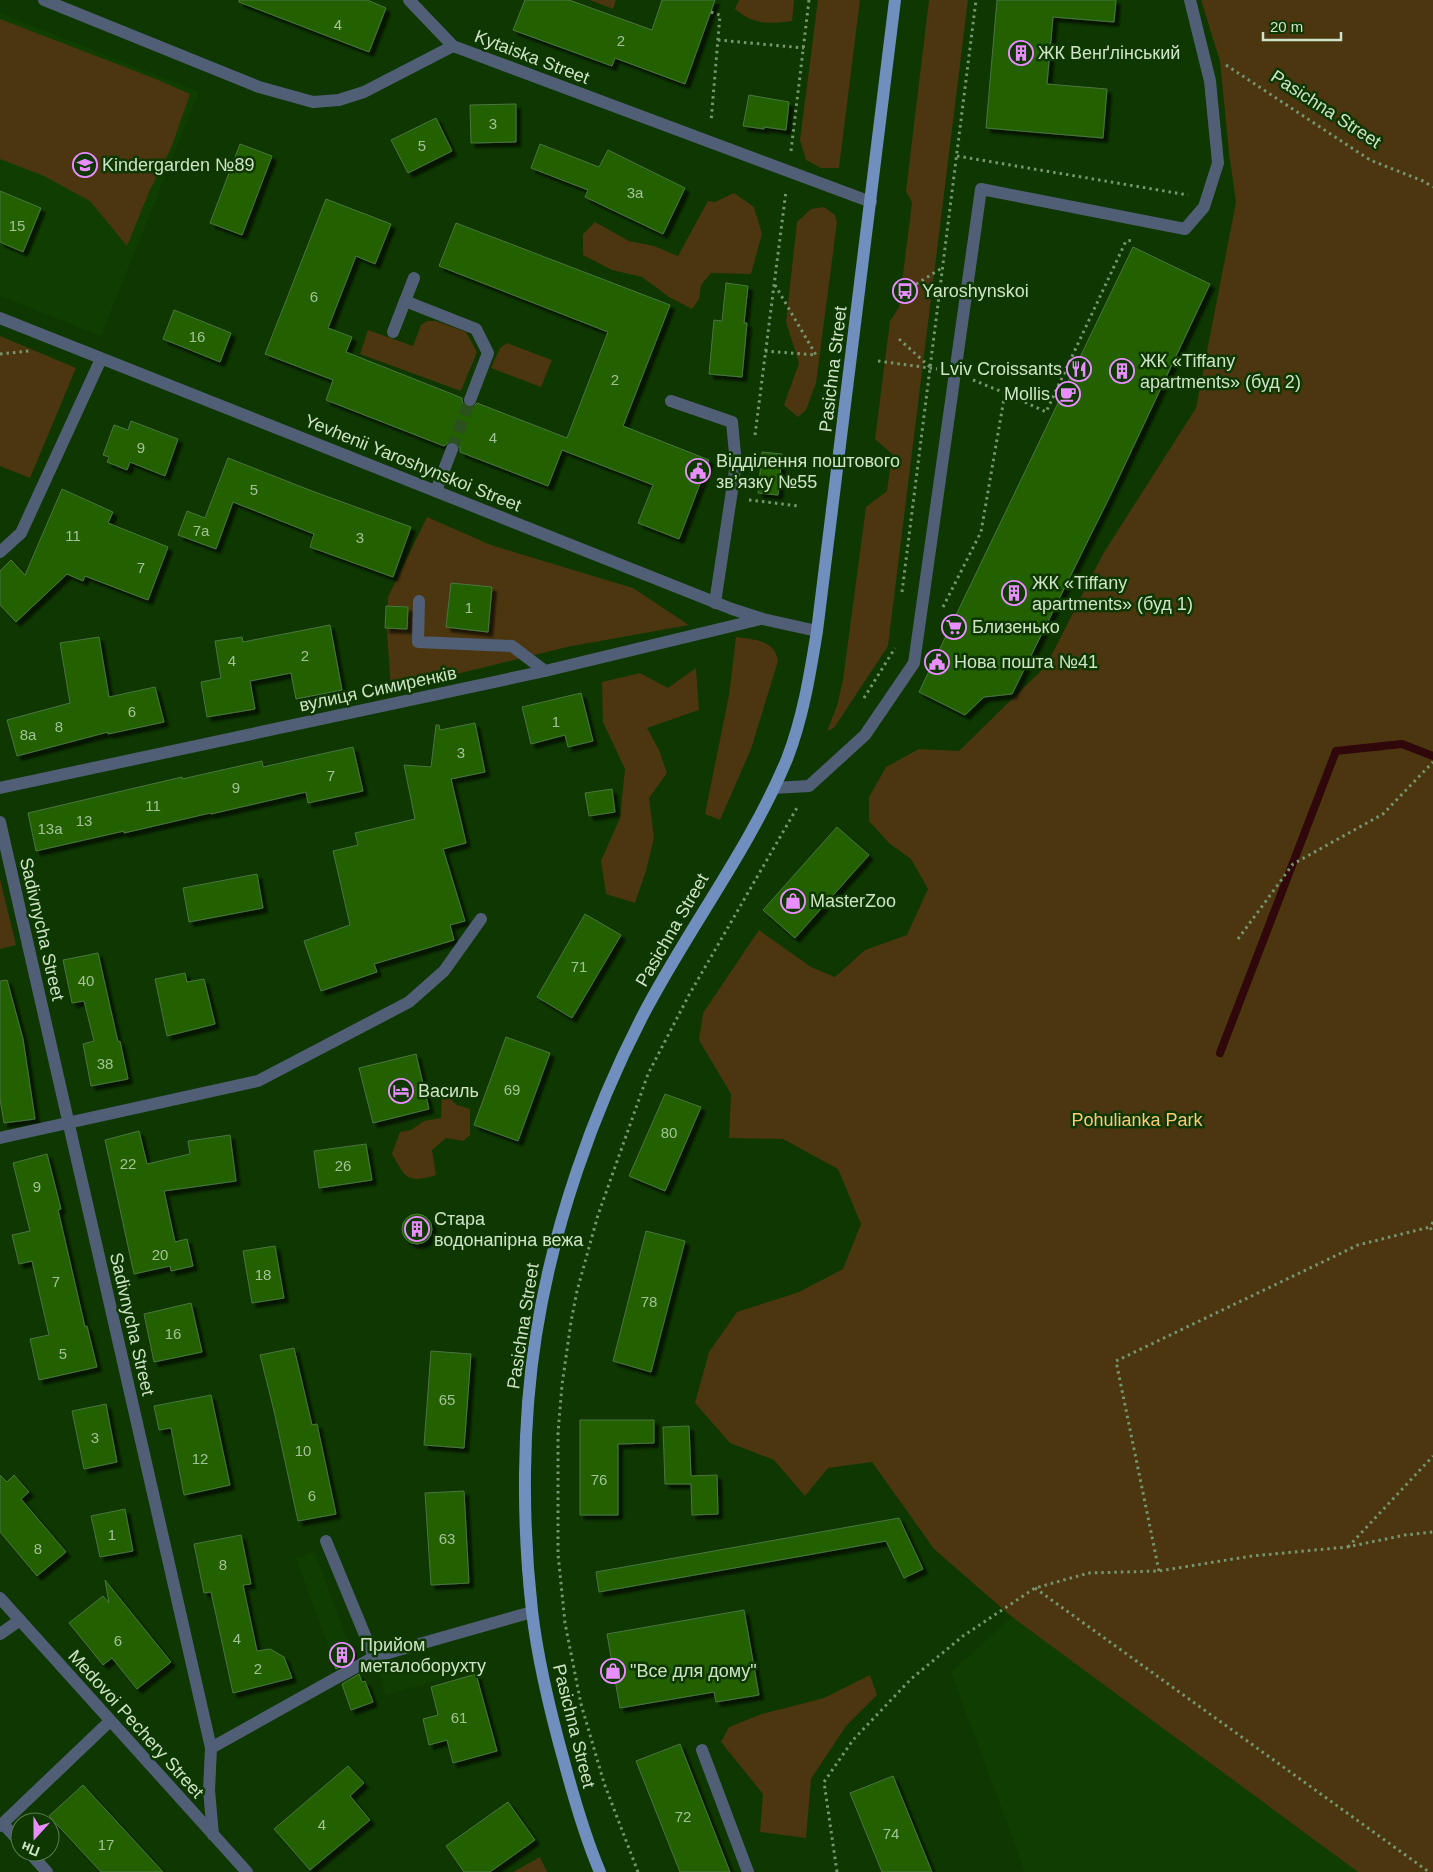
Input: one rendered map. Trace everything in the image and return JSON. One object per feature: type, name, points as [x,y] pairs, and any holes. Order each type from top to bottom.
[{"type":"main road","name":"Pasichna Street","points":[[600,1872],[588,1844],[549,1707],[532,1612],[526,1514],[526,1450],[529,1390],[536,1334],[562,1220],[580,1161],[600,1106],[660,984],[774,788],[788,755],[798,723],[817,631],[895,0]]},
{"type":"street","name":"Kytaiska Street","points":[[44,0],[259,87],[313,102],[339,100],[364,92],[454,46],[871,202]]},
{"type":"street","points":[[409,0],[454,46]]},
{"type":"street","points":[[774,788],[809,786],[865,735],[914,663],[981,189],[1185,229],[1204,207],[1218,162],[1210,81],[1190,0]]},
{"type":"street","points":[[393,332],[414,278]]},
{"type":"street","points":[[405,302],[476,329],[488,353],[470,400]]},
{"type":"street","name":"Yevhenii Yaroshynskoi Street","points":[[0,318],[715,603],[763,619],[817,631]]},
{"type":"street","points":[[0,552],[21,534],[101,359]]},
{"type":"street","points":[[671,401],[732,422],[736,464],[719,587],[715,603]]},
{"type":"street","points":[[436,491],[452,449]]},
{"type":"street","points":[[419,601],[418,642],[512,646],[545,670]]},
{"type":"street","name":"вулиця Симиренків","points":[[0,788],[545,670],[763,619]]},
{"type":"street","name":"Sadivnycha Street","points":[[0,822],[211,1748],[209,1790],[213,1835]]},
{"type":"street","points":[[0,1138],[258,1081],[409,1002],[444,971],[480,919]]},
{"type":"street","points":[[326,1541],[374,1657]]},
{"type":"street","name":"Medovoi Pechery Street","points":[[0,1598],[247,1872]]},
{"type":"street","points":[[211,1748],[374,1657],[532,1612]]},
{"type":"street","points":[[0,1634],[20,1620]]},
{"type":"street","points":[[2,1825],[110,1721]]},
{"type":"street","points":[[702,1750],[748,1872]]},
{"type":"street","points":[[38,1862],[47,1872]]},
{"type":"path","points":[[791,151],[809,0]]},
{"type":"path","points":[[901,599],[976,0]]},
{"type":"path","points":[[711,12],[720,15],[711,122]]},
{"type":"path","points":[[718,40],[804,48]]},
{"type":"path","name":"Pasichna Street","points":[[1203,51],[1370,160],[1423,181],[1433,187]]},
{"type":"path","points":[[957,156],[1192,196]]},
{"type":"path","points":[[754,440],[786,191]]},
{"type":"path","points":[[941,611],[982,532],[1005,393],[1046,412],[1126,241],[1135,239]]},
{"type":"path","points":[[905,291],[942,268]]},
{"type":"path","points":[[766,351],[816,355],[774,284]]},
{"type":"path","points":[[899,339],[930,367]]},
{"type":"path","points":[[0,354],[33,351]]},
{"type":"path","points":[[878,361],[930,367]]},
{"type":"path","points":[[746,500],[799,506]]},
{"type":"path","points":[[860,705],[895,648],[896,638]]},
{"type":"path","points":[[1238,939],[1293,864],[1383,814],[1433,762]]},
{"type":"path","points":[[638,1872],[601,1774],[581,1704],[565,1623],[558,1554],[558,1434],[562,1385],[571,1322],[577,1291],[598,1215],[648,1074],[694,986],[809,786]]},
{"type":"path","points":[[1159,1571],[1116,1361],[1358,1245],[1430,1227],[1433,1222]]},
{"type":"path","points":[[1430,1227],[1433,1233]]},
{"type":"path","points":[[1347,1547],[1433,1456]]},
{"type":"path","points":[[837,1872],[824,1782],[853,1740],[911,1679],[963,1636],[1035,1588],[1089,1573],[1159,1571],[1252,1556],[1347,1547],[1405,1535],[1433,1532]]},
{"type":"path","points":[[1035,1588],[1429,1872]]},
{"type":"shaded area","name":"Kindergarden №89","points":[[0,13],[199,92],[101,336],[0,296]]},
{"type":"shaded area","points":[[315,1552],[354,1659],[335,1665],[296,1558]]},
{"type":"shaded area","points":[[1012,1617],[1358,1872],[1025,1872],[951,1672]]},
{"type":"shaded area","points":[[436,1657],[442,1679],[386,1695],[379,1672]]},
{"type":"green space","points":[[590,0],[616,0],[613,9]]},
{"type":"green space","points":[[739,0],[794,0],[792,21],[769,23],[755,21],[735,9]]},
{"type":"green space","points":[[818,0],[860,0],[839,168],[821,168],[806,160],[800,140]]},
{"type":"green space","points":[[929,0],[968,0],[888,646],[834,728],[827,731],[837,706],[843,680],[866,507],[887,491],[892,454],[875,439],[890,321],[899,307],[912,202],[906,191]]},
{"type":"green space","name":"Pohulianka Park","points":[[1201,0],[1433,0],[1433,1872],[1358,1872],[1012,1617],[934,1549],[872,1462],[828,1468],[805,1496],[774,1460],[730,1443],[695,1403],[709,1352],[737,1312],[799,1292],[843,1269],[861,1224],[838,1169],[783,1139],[729,1138],[731,1094],[699,1040],[703,1013],[759,930],[811,967],[835,977],[865,950],[907,935],[928,889],[911,859],[889,843],[869,821],[869,797],[886,767],[919,749],[959,751],[1046,666],[1103,554],[1196,408],[1236,202],[1220,61]]},
{"type":"green space","points":[[0,19],[190,94],[171,148],[149,192],[127,246],[90,201],[44,176],[0,159]]},
{"type":"green space","points":[[734,193],[754,207],[762,234],[751,274],[711,273],[701,285],[699,299],[692,309],[669,297],[642,277],[612,270],[583,255],[583,234],[595,222],[629,241],[654,246],[678,256],[708,201],[715,202]]},
{"type":"green space","points":[[824,207],[835,215],[837,222],[816,383],[806,410],[798,417],[784,405],[799,363],[786,322],[797,222],[811,209]]},
{"type":"green space","points":[[427,321],[436,321],[466,332],[477,352],[461,391],[360,354],[368,330],[413,346],[421,325]]},
{"type":"green space","points":[[0,336],[76,368],[30,478],[0,466]]},
{"type":"green space","points":[[507,343],[552,360],[541,387],[491,368],[500,348]]},
{"type":"green space","points":[[427,517],[491,545],[633,588],[689,625],[567,647],[391,690],[387,633],[388,597]]},
{"type":"green space","points":[[736,637],[763,642],[773,648],[778,661],[751,749],[720,820],[705,814],[729,695]]},
{"type":"green space","points":[[696,668],[699,710],[647,728],[659,750],[667,773],[649,798],[654,838],[646,871],[635,903],[606,894],[601,861],[620,818],[625,769],[603,722],[602,682],[640,673],[668,688]]},
{"type":"green space","points":[[0,879],[16,945],[0,949]]},
{"type":"green space","points":[[442,1091],[457,1105],[470,1109],[470,1135],[463,1141],[446,1138],[432,1150],[436,1175],[413,1179],[404,1174],[392,1154],[400,1132],[411,1130],[424,1121],[441,1118]]},
{"type":"green space","points":[[870,1675],[877,1695],[846,1726],[811,1779],[806,1838],[760,1832],[763,1794],[721,1742],[729,1727],[762,1714],[824,1698]]},
{"type":"green space","points":[[540,1857],[547,1872],[513,1872]]},
{"type":"building","points":[[239,0],[367,0],[386,8],[369,52],[239,2]]},
{"type":"building","points":[[525,0],[569,0],[652,30],[662,0],[715,0],[685,84],[615,58],[612,66],[513,30]]},
{"type":"building","name":"ЖК Венґлінський","points":[[997,0],[1116,0],[1114,22],[1053,17],[1047,84],[1107,89],[1103,138],[986,128]]},
{"type":"building","points":[[749,95],[789,102],[786,130],[743,126]]},
{"type":"building","points":[[516,104],[516,142],[471,143],[470,105]]},
{"type":"building","points":[[436,118],[452,151],[408,173],[391,140]]},
{"type":"building","points":[[240,144],[272,156],[242,235],[210,223]]},
{"type":"building","points":[[540,144],[599,167],[608,150],[685,188],[663,234],[585,197],[588,190],[531,168]]},
{"type":"building","points":[[0,191],[41,208],[23,252],[0,242]]},
{"type":"building","points":[[326,199],[391,224],[375,264],[356,256],[328,328],[352,337],[346,352],[462,398],[463,405],[468,408],[472,408],[477,403],[567,438],[608,332],[439,266],[456,223],[670,305],[623,426],[709,460],[679,539],[638,523],[653,485],[562,450],[548,486],[460,452],[460,447],[455,442],[450,441],[444,446],[326,400],[333,380],[265,354]]},
{"type":"building","points":[[1133,247],[1210,284],[1111,494],[1012,694],[984,697],[965,715],[919,692]]},
{"type":"building","points":[[726,283],[748,286],[744,323],[747,323],[742,377],[709,374],[714,320],[722,321]]},
{"type":"building","points":[[174,310],[231,333],[220,362],[163,339]]},
{"type":"building","points":[[131,421],[178,439],[165,476],[130,462],[127,470],[107,462],[109,457],[103,455],[114,425],[128,430]]},
{"type":"building","points":[[762,452],[782,454],[778,495],[758,493]]},
{"type":"building","points":[[228,458],[411,527],[393,577],[310,547],[314,534],[233,502],[216,549],[178,535],[187,511],[205,518]]},
{"type":"building","points":[[62,489],[113,512],[108,523],[168,547],[148,600],[85,576],[83,581],[67,574],[16,622],[0,605],[0,571],[11,560],[25,575]]},
{"type":"building","points":[[451,583],[492,587],[488,632],[446,627]]},
{"type":"building","points":[[386,606],[408,607],[407,629],[385,628]]},
{"type":"building","points":[[330,625],[342,690],[296,699],[291,673],[250,681],[255,709],[207,717],[201,682],[221,678],[215,641],[242,637],[243,642]]},
{"type":"building","points":[[99,637],[109,697],[155,687],[164,722],[108,734],[108,732],[17,756],[7,720],[70,703],[60,643]]},
{"type":"building","points":[[581,693],[593,741],[568,747],[565,735],[531,744],[522,707]]},
{"type":"building","points":[[475,723],[485,772],[451,779],[466,843],[443,849],[465,921],[450,925],[454,940],[374,964],[377,972],[321,991],[304,941],[350,925],[333,851],[358,845],[355,833],[415,819],[404,765],[431,767],[436,725],[439,725],[440,730]]},
{"type":"building","points":[[353,747],[363,791],[308,803],[306,792],[36,851],[28,813],[182,777],[182,779],[262,761],[263,767]]},
{"type":"building","points":[[612,789],[615,812],[589,816],[585,793]]},
{"type":"building","points":[[837,827],[869,855],[795,938],[763,910]]},
{"type":"building","points":[[257,874],[263,908],[189,922],[183,888]]},
{"type":"building","points":[[585,914],[621,935],[572,1018],[537,997]]},
{"type":"building","points":[[98,953],[128,1079],[91,1086],[83,1044],[94,1041],[84,1001],[72,1003],[63,960]]},
{"type":"building","points":[[185,973],[187,982],[204,979],[215,1024],[167,1036],[155,979]]},
{"type":"building","points":[[7,980],[23,1039],[35,1119],[4,1123],[0,1099],[0,981]]},
{"type":"building","points":[[506,1037],[550,1053],[518,1141],[474,1125]]},
{"type":"building","points":[[416,1054],[429,1109],[373,1123],[359,1068]]},
{"type":"building","points":[[665,1094],[701,1107],[665,1191],[629,1176]]},
{"type":"building","points":[[139,1131],[147,1164],[190,1154],[188,1141],[230,1135],[236,1181],[164,1191],[175,1242],[187,1239],[193,1266],[171,1271],[170,1266],[134,1274],[105,1140]]},
{"type":"building","points":[[366,1144],[372,1180],[319,1188],[314,1151]]},
{"type":"building","points":[[47,1154],[61,1209],[58,1210],[85,1327],[87,1326],[97,1367],[39,1380],[30,1339],[49,1335],[32,1261],[19,1264],[12,1235],[30,1231],[13,1163]]},
{"type":"building","name":"Стара водонапірна вежа","points":[[417,1214],[428,1218],[432,1229],[428,1240],[417,1244],[406,1240],[402,1229],[406,1218]]},
{"type":"building","points":[[646,1231],[685,1241],[651,1372],[613,1361]]},
{"type":"building","points":[[275,1246],[284,1298],[252,1303],[243,1251]]},
{"type":"building","points":[[191,1303],[202,1352],[154,1362],[144,1314]]},
{"type":"building","points":[[294,1348],[312,1425],[317,1424],[336,1514],[298,1521],[260,1355]]},
{"type":"building","points":[[431,1351],[471,1354],[464,1448],[424,1445]]},
{"type":"building","points":[[211,1395],[230,1485],[184,1495],[171,1428],[159,1430],[154,1406]]},
{"type":"building","points":[[106,1404],[117,1462],[84,1469],[72,1411]]},
{"type":"building","points":[[580,1420],[654,1420],[654,1443],[618,1444],[618,1515],[580,1515]]},
{"type":"building","points":[[689,1426],[691,1476],[717,1475],[718,1514],[692,1515],[691,1484],[665,1484],[663,1427]]},
{"type":"building","points":[[0,1475],[7,1482],[14,1475],[29,1492],[21,1499],[66,1552],[37,1576],[0,1532]]},
{"type":"building","points":[[464,1491],[469,1583],[431,1585],[425,1493]]},
{"type":"building","points":[[125,1509],[133,1551],[100,1557],[91,1516]]},
{"type":"building","points":[[899,1518],[923,1569],[904,1578],[886,1541],[599,1592],[596,1572]]},
{"type":"building","points":[[241,1535],[251,1584],[243,1585],[257,1651],[270,1649],[284,1657],[292,1678],[233,1693],[211,1592],[204,1593],[194,1544]]},
{"type":"building","points":[[105,1580],[171,1662],[137,1689],[112,1658],[103,1665],[69,1623],[103,1596],[109,1603]]},
{"type":"building","points":[[744,1610],[759,1695],[716,1702],[714,1692],[620,1708],[607,1634]]},
{"type":"building","name":"Прийом металоборухту","points":[[349,1644],[354,1659],[336,1669],[330,1651]]},
{"type":"building","points":[[359,1674],[362,1682],[365,1681],[373,1702],[351,1710],[342,1684]]},
{"type":"building","points":[[476,1674],[497,1751],[453,1763],[447,1740],[429,1745],[423,1719],[438,1715],[431,1687]]},
{"type":"building","points":[[680,1744],[730,1872],[680,1872],[636,1761]]},
{"type":"building","points":[[348,1766],[364,1783],[350,1796],[370,1820],[310,1870],[274,1829]]},
{"type":"building","points":[[893,1776],[932,1872],[882,1872],[850,1793]]},
{"type":"building","points":[[83,1785],[163,1872],[101,1872],[60,1828],[60,1812],[53,1812]]},
{"type":"building","points":[[508,1802],[535,1840],[490,1872],[464,1872],[446,1846]]},
{"type":"waterway","points":[[1220,1053],[1336,751],[1402,744],[1433,756]]},
{"type":"tunnel","points":[[452,449],[470,400]]},
{"type":"place","name":"ЖК Венґлінський","points":[[1021,53]]},
{"type":"place","name":"Kindergarden №89","points":[[85,165]]},
{"type":"place","name":"Yaroshynskoi","points":[[905,291]]},
{"type":"place","name":"Lviv Croissants","points":[[1079,369]]},
{"type":"place","name":"ЖК «Tiffany apartments» (буд 2)","points":[[1122,371]]},
{"type":"place","name":"Mollis","points":[[1068,394]]},
{"type":"place","name":"Відділення поштового зв’язку №55","points":[[698,471]]},
{"type":"place","name":"ЖК «Tiffany apartments» (буд 1)","points":[[1014,593]]},
{"type":"place","name":"Близенько","points":[[954,627]]},
{"type":"place","name":"Нова пошта №41","points":[[937,662]]},
{"type":"place","name":"MasterZoo","points":[[793,901]]},
{"type":"place","name":"Василь","points":[[401,1091]]},
{"type":"place","name":"Стара водонапірна вежа","points":[[417,1229]]},
{"type":"place","name":"Прийом металоборухту","points":[[342,1655]]},
{"type":"place","name":"\"Все для дому\"","points":[[613,1671]]}]
